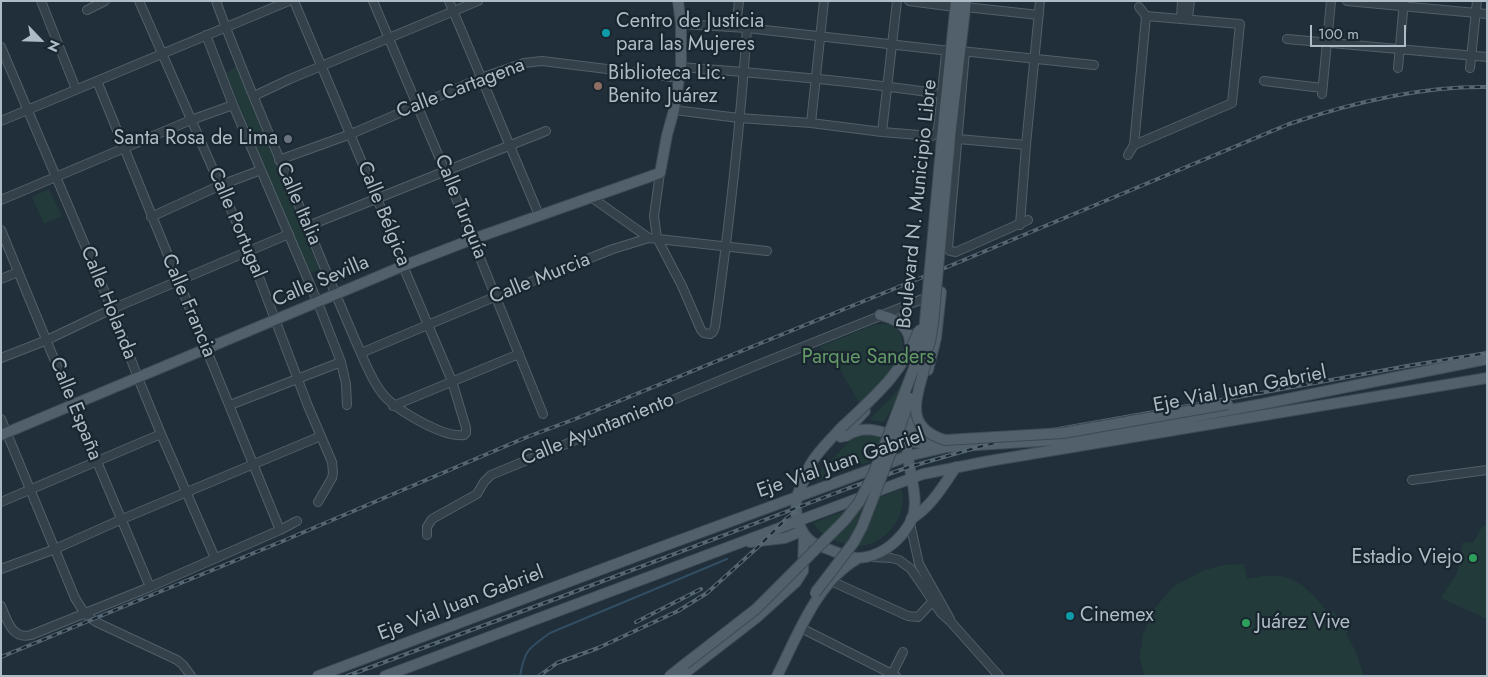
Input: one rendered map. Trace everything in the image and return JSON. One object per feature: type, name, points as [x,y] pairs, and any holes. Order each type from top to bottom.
[{"type":"main road","points":[[660,173],[680,78],[681,24],[678,1]]},
{"type":"main road","name":"Boulevard N. Municipio Libre","points":[[670,676],[761,604],[840,527],[859,502],[873,476],[914,368],[924,332],[960,4]]},
{"type":"main road","name":"Boulevard N. Municipio Libre","points":[[770,676],[807,606],[854,542],[862,527],[930,342],[937,286],[947,135]]},
{"type":"main road","name":"Calle Sevilla","points":[[4,434],[403,266],[539,215],[660,173]]},
{"type":"main road","points":[[911,521],[914,495],[907,440],[932,358],[941,292]]},
{"type":"main road","points":[[905,328],[904,315],[909,303]]},
{"type":"main road","points":[[862,558],[845,556],[811,542],[803,533],[798,520],[797,496],[809,466],[826,445],[897,373],[910,351],[926,310]]},
{"type":"main road","points":[[838,441],[895,380],[908,358],[911,345],[910,337],[905,328],[895,320],[880,315]]},
{"type":"main road","points":[[930,342],[917,394],[917,414],[925,430],[933,436],[945,440],[1063,433],[1228,404],[1262,404]]},
{"type":"main road","name":"Eje Vial Juan Gabriel","points":[[318,676],[908,456],[947,447],[1071,440],[1487,359]]},
{"type":"main road","name":"Eje Vial Juan Gabriel","points":[[385,676],[923,474],[1487,378]]},
{"type":"main road","points":[[912,421],[929,443]]},
{"type":"main road","points":[[806,475],[826,451],[838,441],[850,433],[870,429],[907,440],[947,447]]},
{"type":"main road","points":[[777,676],[811,609],[836,574],[846,565],[879,553],[891,546],[911,521],[930,504],[956,467]]},
{"type":"main road","points":[[742,542],[785,538],[803,533]]},
{"type":"main road","points":[[681,676],[756,618],[796,582],[803,570],[803,533]]},
{"type":"street","points":[[42,1],[76,89]]},
{"type":"street","points":[[87,10],[105,1]]},
{"type":"street","name":"Calle Portugal","points":[[139,1],[249,251],[332,462],[333,473],[330,484],[318,502]]},
{"type":"street","name":"Calle Italia","points":[[216,1],[335,295],[380,391],[393,406],[418,420],[449,433],[462,436],[465,434],[466,428]]},
{"type":"street","points":[[1,120],[289,1]]},
{"type":"street","name":"Calle Bélgica","points":[[294,1],[452,381],[466,428]]},
{"type":"street","name":"Calle Turquía","points":[[373,1],[473,239],[543,414]]},
{"type":"street","points":[[449,1],[539,215]]},
{"type":"street","points":[[254,96],[290,79],[478,1]]},
{"type":"street","points":[[736,27],[739,1]]},
{"type":"street","points":[[811,123],[824,1]]},
{"type":"street","points":[[882,132],[897,1]]},
{"type":"street","points":[[909,1],[960,4],[1039,15]]},
{"type":"street","points":[[1020,225],[1040,1]]},
{"type":"street","points":[[1182,1],[1184,18]]},
{"type":"street","points":[[1184,18],[1190,1]]},
{"type":"street","points":[[1264,81],[1322,91],[1332,1]]},
{"type":"street","points":[[1347,1],[1404,4],[1487,14]]},
{"type":"street","points":[[1470,68],[1477,1]]},
{"type":"street","points":[[1398,68],[1404,4]]},
{"type":"street","points":[[1138,7],[1146,16],[1240,24],[1248,19]]},
{"type":"street","points":[[1128,155],[1134,145],[1146,16]]},
{"type":"street","points":[[681,24],[820,35],[893,45],[1094,65]]},
{"type":"street","points":[[1232,104],[1240,24]]},
{"type":"street","points":[[591,197],[653,238],[682,286],[701,330],[704,333],[710,334],[713,332],[726,247],[747,28]]},
{"type":"street","name":"Calle Italia","points":[[206,35],[233,104],[318,302],[341,362],[346,384],[347,405]]},
{"type":"street","points":[[1286,39],[1487,57]]},
{"type":"street","name":"Calle Holanda","points":[[1,47],[112,308],[138,378],[215,558]]},
{"type":"street","points":[[956,51],[941,94],[947,135],[948,243],[950,251],[956,252],[1028,220]]},
{"type":"street","name":"Calle Cartagena","points":[[279,160],[350,134],[417,104],[524,63],[542,61],[680,78]]},
{"type":"street","points":[[681,67],[815,78],[941,94]]},
{"type":"street","name":"Calle Francia","points":[[97,81],[280,530]]},
{"type":"street","points":[[1,200],[233,104]]},
{"type":"street","points":[[1134,145],[1232,104]]},
{"type":"street","points":[[1232,104],[1238,109]]},
{"type":"street","points":[[674,110],[882,132],[932,136],[947,135],[1026,145]]},
{"type":"street","points":[[308,226],[546,131]]},
{"type":"street","points":[[151,217],[221,185],[261,170]]},
{"type":"street","points":[[653,238],[660,173]]},
{"type":"street","name":"Calle España","points":[[1,230],[72,405],[150,587]]},
{"type":"street","points":[[1,358],[47,340],[112,308],[289,234]]},
{"type":"street","name":"Calle Murcia","points":[[361,353],[572,265],[620,247],[653,238],[767,251]]},
{"type":"street","points":[[1,279],[18,272]]},
{"type":"street","name":"Calle Ayuntamiento","points":[[426,535],[427,528],[432,519],[478,494],[484,482],[491,475],[538,454],[909,303],[941,292]]},
{"type":"street","points":[[393,406],[519,354]]},
{"type":"street","points":[[230,405],[341,362]]},
{"type":"street","points":[[1,418],[4,434],[31,490],[75,598],[85,614],[96,622],[177,660],[183,664],[191,676]]},
{"type":"street","points":[[1,502],[162,434]]},
{"type":"street","points":[[1,569],[55,549],[321,436]]},
{"type":"street","points":[[1412,480],[1487,470]]},
{"type":"street","points":[[1,606],[14,632],[20,636],[31,636],[150,587],[297,521]]},
{"type":"street","points":[[911,521],[914,544],[920,564],[946,610],[950,621]]},
{"type":"street","points":[[862,558],[891,558],[906,564],[918,577],[941,613],[998,676]]},
{"type":"street","points":[[831,581],[908,616],[918,617],[933,602]]},
{"type":"street","points":[[801,628],[893,675],[903,652]]},
{"type":"green space","points":[[236,67],[319,269],[309,274],[226,73]]},
{"type":"green space","points":[[49,189],[62,216],[44,224],[32,197]]},
{"type":"green space","name":"Parque Sanders","points":[[883,324],[895,328],[901,336],[903,342],[902,360],[860,404],[834,359],[819,347],[874,325]]},
{"type":"green space","points":[[904,380],[907,382],[884,422],[869,420],[894,395]]},
{"type":"green space","points":[[864,435],[884,437],[876,460],[816,481],[819,473],[853,438]]},
{"type":"green space","points":[[902,489],[903,499],[898,519],[885,535],[867,545],[846,545],[823,534],[813,523]]},
{"type":"green space","name":"Estadio Viejo","points":[[1487,523],[1487,619],[1441,598],[1457,573],[1463,542],[1473,543]]},
{"type":"green space","name":"Juárez Vive","points":[[1244,564],[1247,579],[1264,576],[1285,577],[1309,591],[1328,613],[1334,611],[1339,619],[1349,627],[1346,634],[1355,650],[1364,676],[1144,676],[1140,657],[1143,634],[1154,609],[1174,586],[1205,570],[1224,565]]},
{"type":"waterway","points":[[520,676],[529,650],[550,633],[727,559]]},
{"type":"railway","points":[[1,657],[283,541],[527,437],[940,270],[1289,124],[1337,109],[1386,97],[1437,89],[1487,87]]},
{"type":"railway","points":[[347,676],[849,488],[909,467],[975,448],[1030,434],[1487,353]]},
{"type":"railway","points":[[539,676],[557,663],[598,648],[678,611],[707,593],[795,512]]},
{"type":"railway","points":[[636,622],[701,589]]},
{"type":"place","name":"Centro de Justicia para las Mujeres","points":[[606,33]]},
{"type":"place","name":"Biblioteca Lic. Benito Juárez","points":[[598,86]]},
{"type":"place","name":"Santa Rosa de Lima","points":[[288,139]]},
{"type":"place","name":"Estadio Viejo","points":[[1473,558]]},
{"type":"place","name":"Cinemex","points":[[1070,616]]},
{"type":"place","name":"Juárez Vive","points":[[1246,623]]}]
